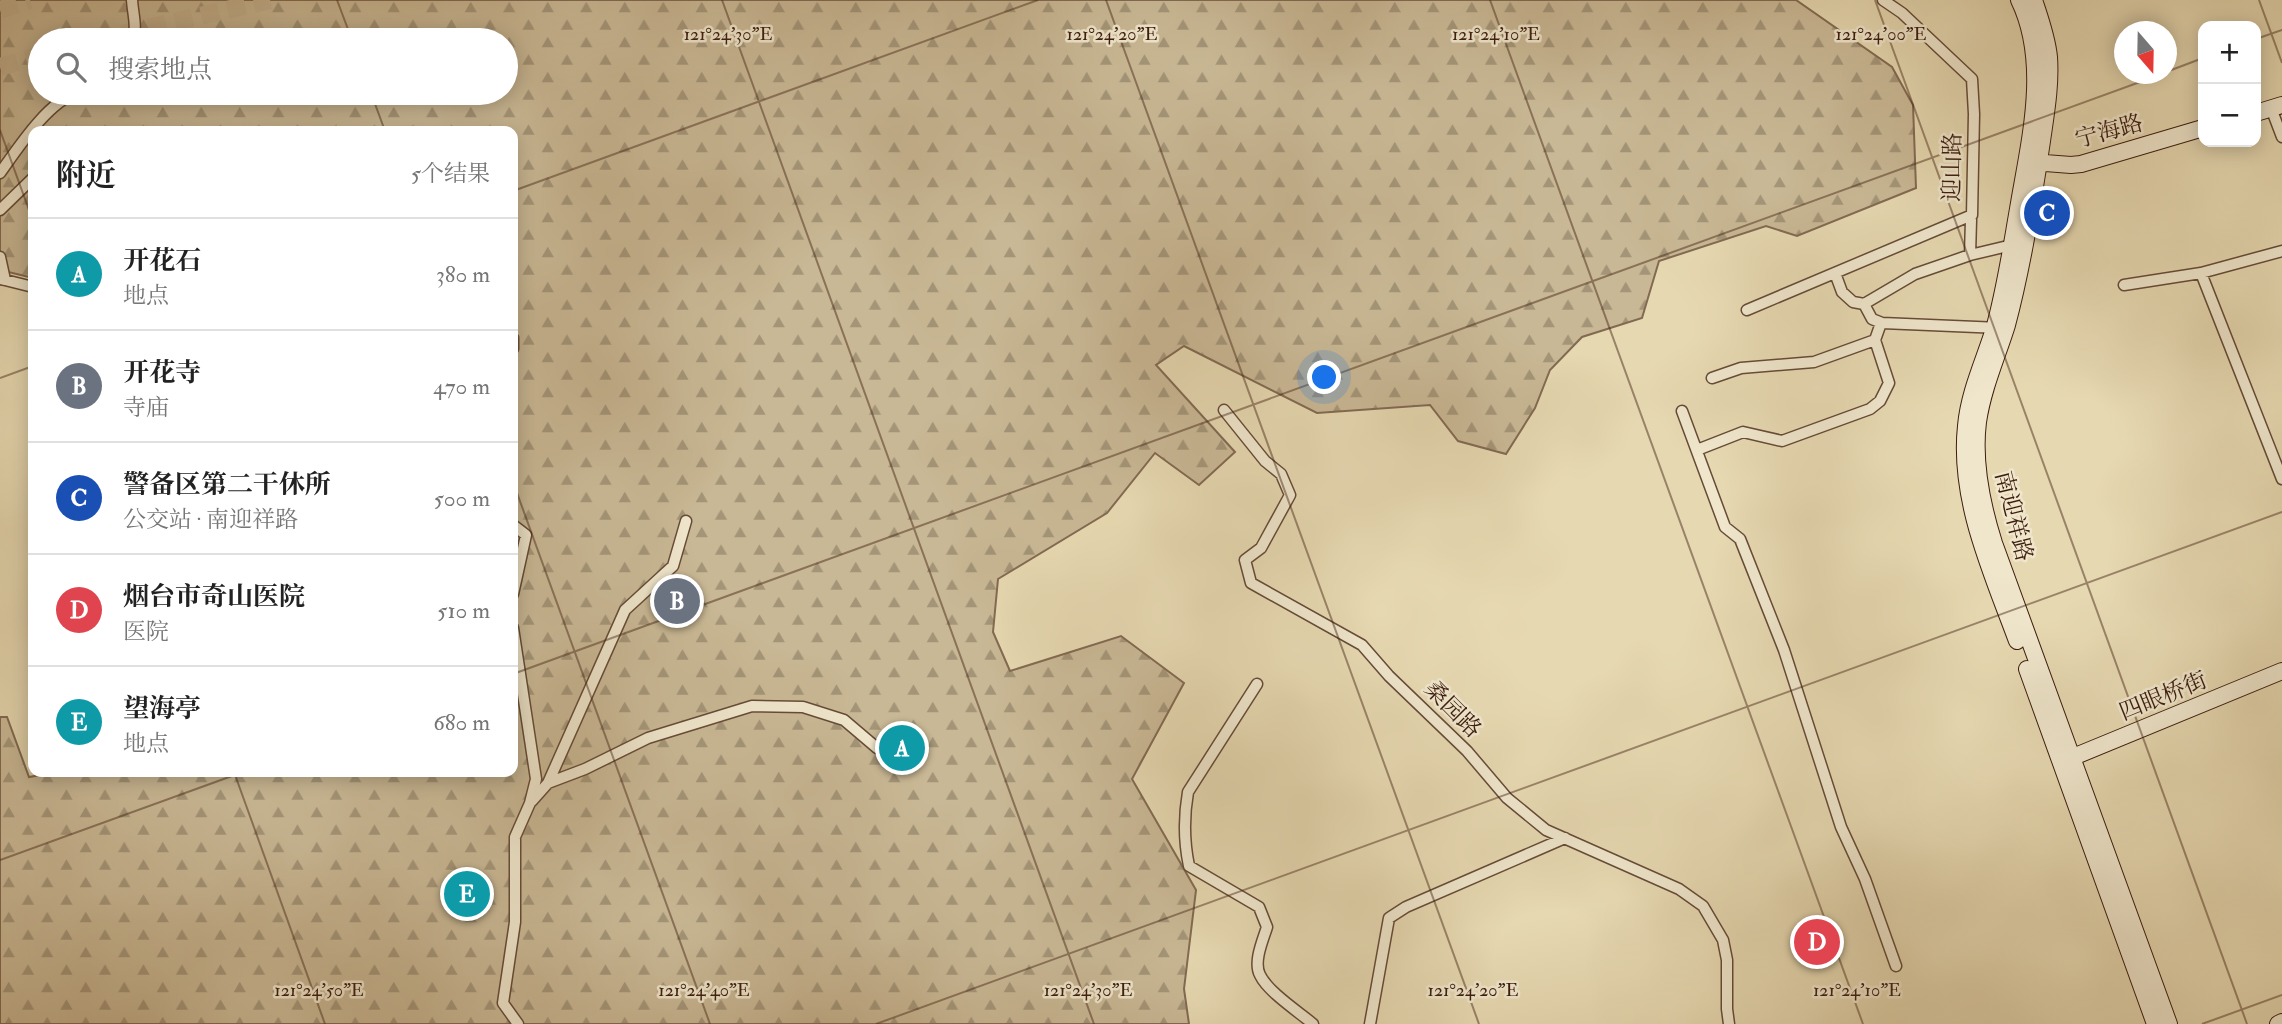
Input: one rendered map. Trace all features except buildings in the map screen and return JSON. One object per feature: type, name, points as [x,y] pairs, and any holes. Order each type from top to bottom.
[{"type":"main road","name":"南迎祥路","points":[[2000,328],[2021,266],[2032,162],[2035,59],[2031,32],[2020,0]]},
{"type":"main road","name":"南迎祥路","points":[[2034,0],[2049,56],[2049,88],[2012,245],[2000,328],[1978,423],[1979,475],[1994,543],[2155,1024]]},
{"type":"main road","name":"宁海路","points":[[2032,162],[2081,164],[2198,129]]},
{"type":"main road","name":"四眼桥街","points":[[2065,760],[2282,671]]},
{"type":"main road","name":"南迎祥路","points":[[2065,760],[2169,1024]]},
{"type":"street","points":[[132,0],[136,28]]},
{"type":"street","name":"迎山路","points":[[1746,310],[1972,215],[1972,79],[1902,13],[1882,0]]},
{"type":"street","points":[[36,126],[56,105]]},
{"type":"street","points":[[2270,108],[2282,137]]},
{"type":"street","points":[[0,173],[28,135]]},
{"type":"street","points":[[0,210],[28,183]]},
{"type":"street","points":[[1970,255],[1971,219]]},
{"type":"street","points":[[1835,273],[1842,292],[1853,302],[1864,304],[1915,274],[1970,255],[2012,245]]},
{"type":"street","points":[[2124,285],[2201,273],[2282,251]]},
{"type":"street","points":[[0,257],[2,279],[28,285]]},
{"type":"street","points":[[2201,273],[2282,480]]},
{"type":"street","points":[[1864,304],[1872,319],[1881,323],[2000,328]]},
{"type":"street","points":[[1697,450],[1742,432],[1782,441],[1870,409],[1881,401],[1889,383],[1875,340],[1881,323]]},
{"type":"street","points":[[1712,378],[1741,369],[1814,362],[1875,340]]},
{"type":"street","name":"桑园路","points":[[1224,410],[1265,461],[1281,474],[1290,495],[1261,548],[1245,560],[1251,583],[1362,645],[1389,676],[1467,751],[1507,798],[1546,830],[1679,889],[1703,906],[1714,920],[1725,950],[1729,1024]]},
{"type":"street","points":[[1682,411],[1725,527],[1740,539],[1784,650],[1841,827],[1866,879],[1896,966]]},
{"type":"street","points":[[530,803],[548,783],[625,610],[673,566],[686,521]]},
{"type":"street","points":[[518,529],[526,536],[518,572]]},
{"type":"street","points":[[518,661],[536,779],[530,803],[515,837],[515,922],[503,1003],[518,1024]]},
{"type":"street","points":[[1257,684],[1188,792],[1185,808],[1187,856],[1189,866],[1259,907],[1268,927],[1258,956],[1259,974],[1270,988],[1313,1024]]},
{"type":"street","points":[[548,783],[585,769],[648,738],[752,706],[803,707],[844,720],[877,748]]},
{"type":"street","points":[[1370,1024],[1389,918],[1406,907],[1565,838]]},
{"type":"green space","points":[[0,0],[1796,0],[1892,67],[1913,105],[1916,188],[1797,236],[1766,226],[1659,261],[1642,318],[1582,337],[1550,370],[1535,408],[1506,454],[1458,441],[1430,405],[1317,413],[1184,346],[1156,365],[1235,452],[1199,485],[1155,453],[1107,513],[998,579],[993,632],[1010,671],[1121,636],[1184,683],[1132,779],[1196,890],[1184,989],[1189,1024],[0,1024],[0,717],[7,717],[28,777],[518,777],[518,126],[28,126],[28,277],[0,270]]},
{"type":"tunnel","points":[[0,10],[30,0]]},
{"type":"tunnel","points":[[148,28],[270,0]]},
{"type":"tunnel","points":[[0,67],[28,59]]},
{"type":"place","name":"警备区第二干休所","points":[[2047,213]]},
{"type":"place","name":"开花寺","points":[[677,601]]},
{"type":"place","name":"开花石","points":[[902,748]]},
{"type":"place","name":"望海亭","points":[[467,894]]},
{"type":"place","name":"烟台市奇山医院","points":[[1817,942]]}]
